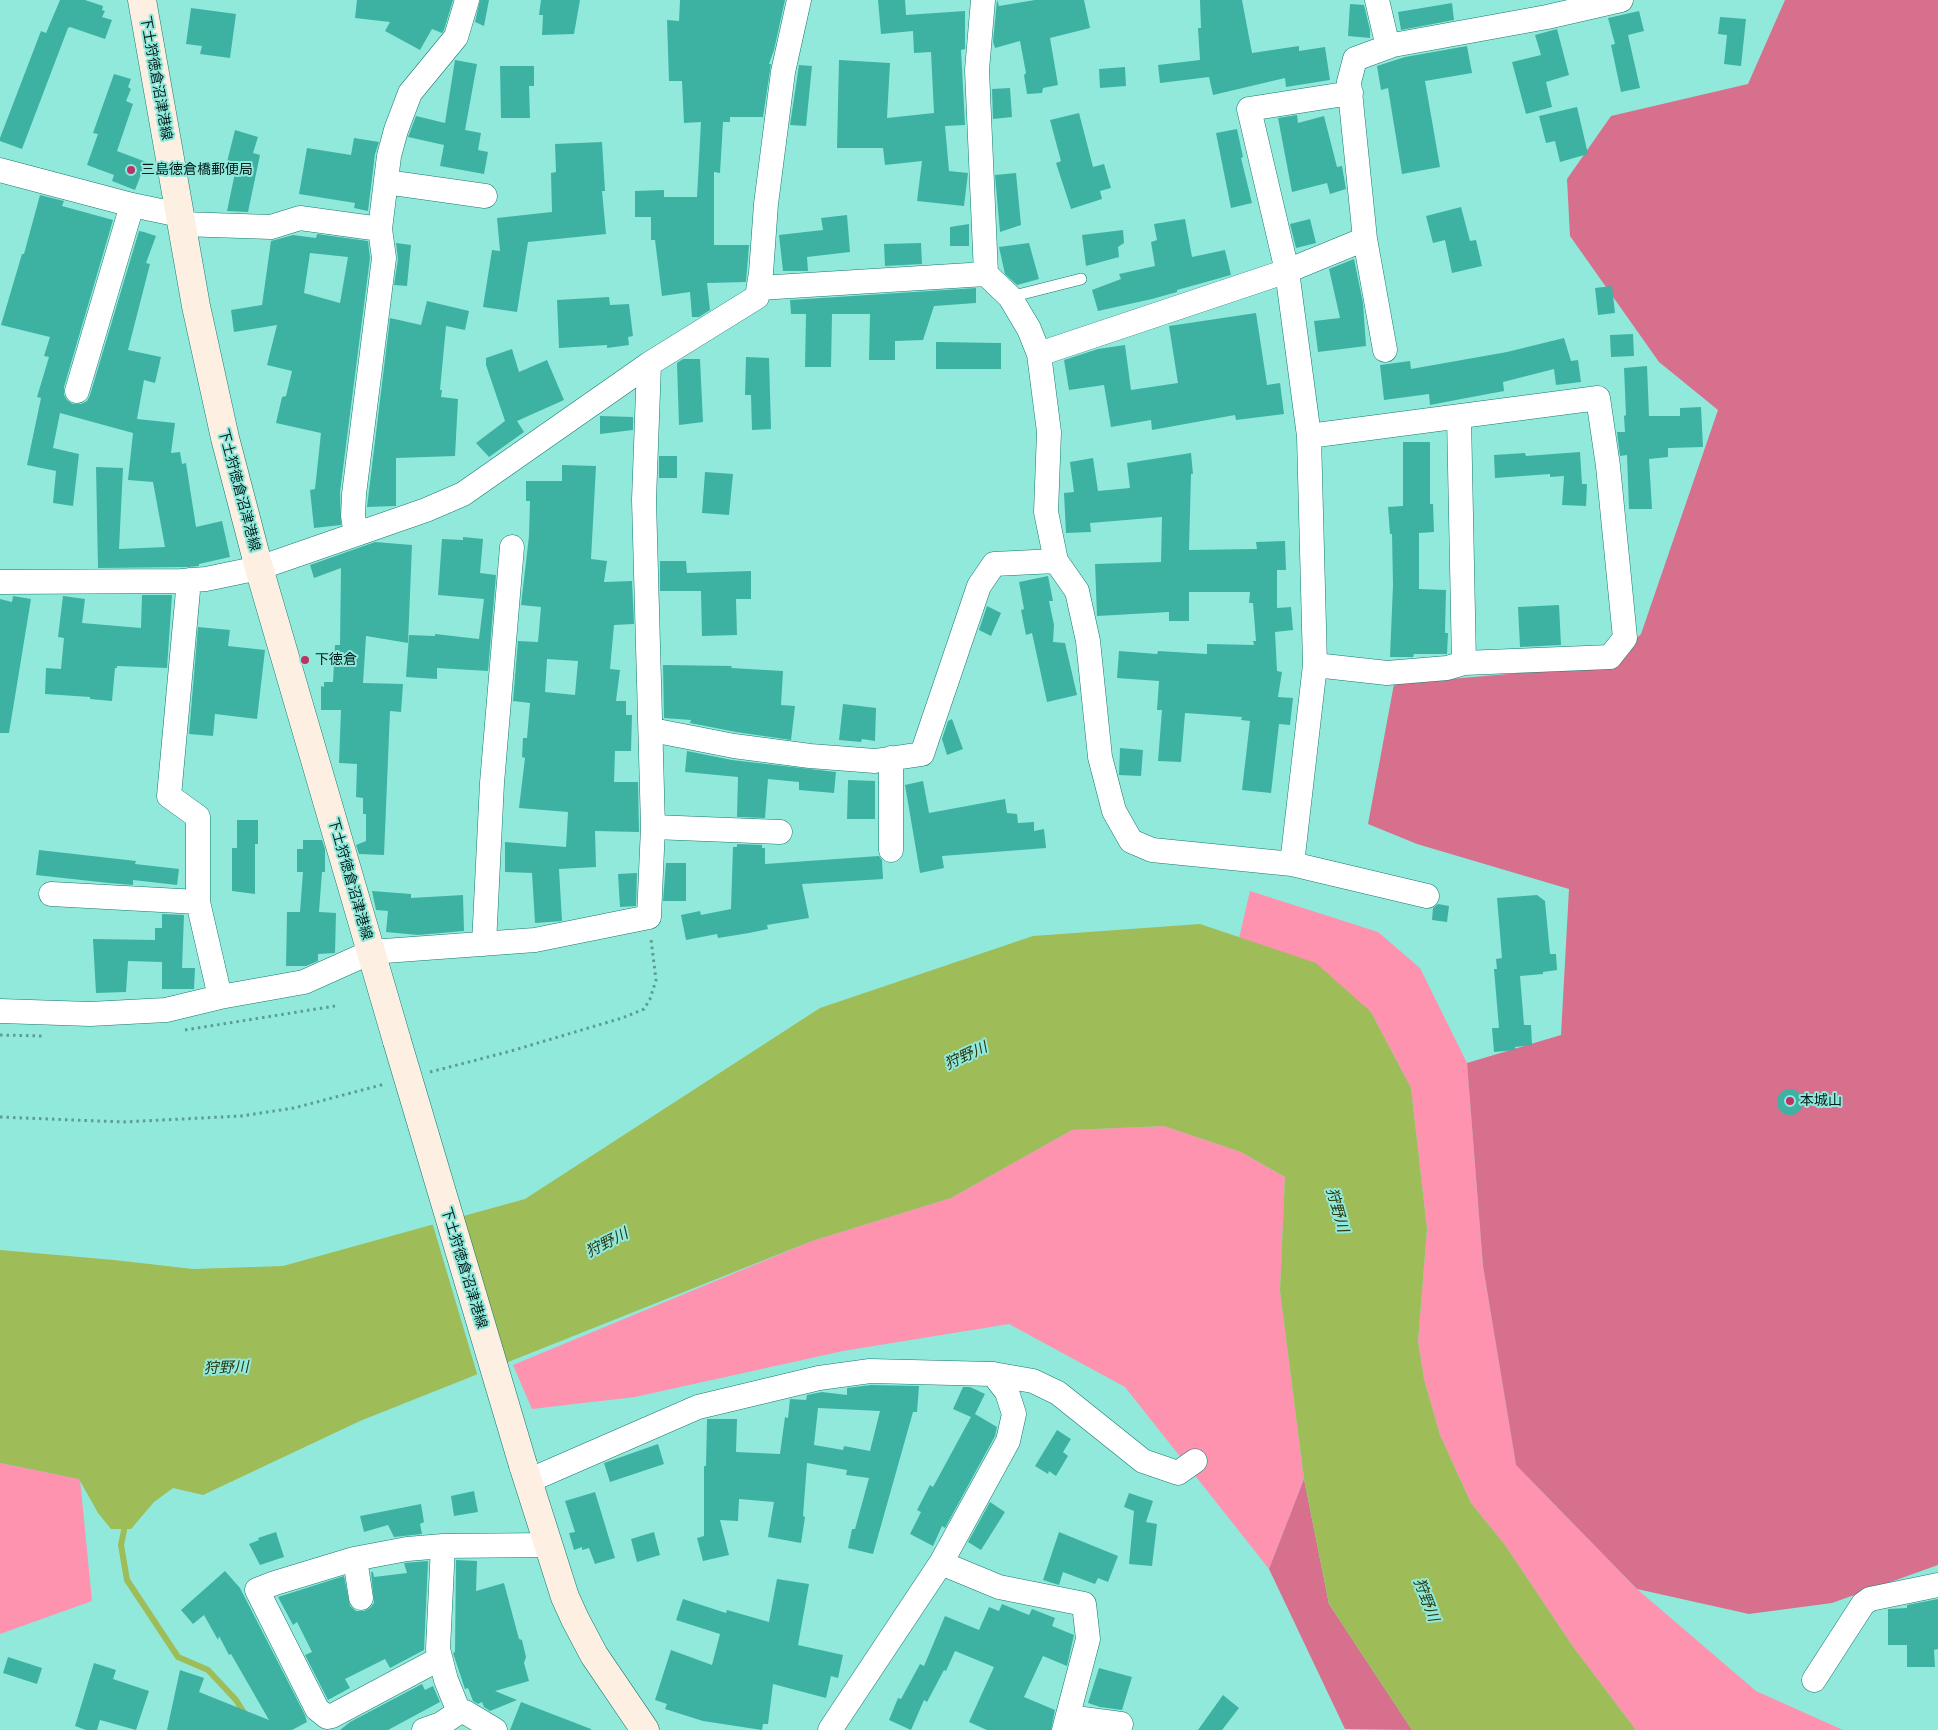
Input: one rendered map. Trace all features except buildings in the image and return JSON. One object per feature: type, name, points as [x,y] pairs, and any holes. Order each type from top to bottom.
[{"type":"main road","name":"下土狩徳倉沼津港線","points":[[142,0],[196,306],[225,438],[259,568],[397,1041],[548,1545],[565,1597],[575,1619],[633,1725]]},
{"type":"street","points":[[356,534],[353,516],[355,479],[384,258],[380,229],[389,156],[404,105],[416,84],[442,56],[456,37],[467,0]]},
{"type":"street","points":[[0,582],[189,580],[233,574],[259,568],[426,510],[463,494],[648,364],[757,297],[766,204],[783,72],[799,0]]},
{"type":"street","points":[[983,0],[977,70],[986,274],[1010,298],[1029,329],[1040,354],[1049,432],[1046,512],[1056,561],[1077,591],[1088,641],[1100,757],[1114,811],[1131,841],[1152,850],[1292,864],[1427,896]]},
{"type":"street","points":[[1377,0],[1388,47]]},
{"type":"street","points":[[1385,350],[1365,239],[1349,82],[1355,59],[1388,47],[1547,17],[1621,0]]},
{"type":"street","points":[[1292,864],[1315,665],[1309,436],[1287,271],[1249,109],[1351,93]]},
{"type":"street","points":[[0,170],[181,220],[270,226],[300,218],[380,229]]},
{"type":"street","points":[[386,182],[485,196]]},
{"type":"street","points":[[77,391],[132,205]]},
{"type":"street","points":[[1040,354],[1287,271],[1365,239]]},
{"type":"street","points":[[759,288],[986,274]]},
{"type":"street","points":[[0,1010],[90,1014],[166,1010],[220,997],[304,982],[372,952],[535,940],[649,916],[653,827],[652,730],[644,500],[648,364]]},
{"type":"street","points":[[1309,436],[1598,398],[1608,466],[1625,638],[1610,657],[1464,663],[1447,668],[1387,673],[1315,665]]},
{"type":"street","points":[[1459,417],[1464,663]]},
{"type":"street","points":[[484,944],[492,783],[512,547]]},
{"type":"street","points":[[652,730],[734,746],[810,756],[875,761],[922,754],[979,586],[994,564],[1056,561]]},
{"type":"street","points":[[189,580],[169,796],[198,817],[198,902],[220,997]]},
{"type":"street","points":[[891,758],[892,850]]},
{"type":"street","points":[[653,827],[780,832]]},
{"type":"street","points":[[51,894],[198,902]]},
{"type":"street","points":[[525,1473],[698,1407],[820,1378],[870,1371],[994,1374],[1033,1381],[1058,1393],[1143,1461],[1178,1473],[1195,1461]]},
{"type":"street","points":[[830,1730],[941,1563],[1008,1441],[1014,1414],[1007,1392],[994,1374]]},
{"type":"street","points":[[440,1659],[332,1716],[327,1716],[320,1713],[257,1590],[355,1559],[407,1549],[443,1546],[548,1545]]},
{"type":"street","points":[[443,1546],[438,1632],[440,1659],[460,1712]]},
{"type":"street","points":[[355,1559],[361,1598]]},
{"type":"street","points":[[941,1563],[999,1587],[1084,1604],[1088,1639],[1066,1724],[1121,1724]]},
{"type":"street","points":[[1814,1680],[1863,1604],[1870,1599],[1938,1586]]},
{"type":"street","points":[[424,1730],[441,1724],[460,1712],[466,1712],[495,1730]]},
{"type":"lane","points":[[1010,298],[1081,278]]},
{"type":"path","points":[[426,1073],[511,1051],[622,1018],[644,1008],[650,999],[656,980],[649,916]]},
{"type":"path","points":[[0,1117],[123,1122],[241,1116],[294,1108],[389,1083]]},
{"type":"shaded area","points":[[1785,0],[1938,0],[1938,1565],[1832,1603],[1749,1614],[1637,1589],[1516,1465],[1483,1266],[1467,1063],[1561,1035],[1569,889],[1417,844],[1368,824],[1394,684],[1610,665],[1641,634],[1718,410],[1659,362],[1570,236],[1567,179],[1611,116],[1748,84]]},
{"type":"shaded area","points":[[1250,891],[1378,932],[1420,968],[1467,1063],[1483,1266],[1516,1465],[1637,1589],[1756,1691],[1843,1730],[1636,1730],[1574,1648],[1505,1545],[1471,1503],[1440,1435],[1424,1379],[1418,1341],[1427,1229],[1411,1088],[1371,1012],[1239,938]]},
{"type":"shaded area","points":[[1164,1126],[1241,1152],[1285,1177],[1280,1291],[1304,1479],[1269,1569],[1125,1387],[1009,1324],[843,1351],[635,1397],[532,1409],[513,1365],[812,1241],[951,1198],[1072,1130]]},
{"type":"shaded area","points":[[0,1463],[80,1479],[92,1601],[0,1634]]},
{"type":"shaded area","points":[[1304,1479],[1329,1604],[1412,1730],[1345,1729],[1269,1569]]},
{"type":"water","name":"狩野川","points":[[1200,924],[1316,963],[1371,1012],[1411,1088],[1427,1229],[1418,1341],[1424,1379],[1440,1435],[1471,1503],[1505,1545],[1574,1648],[1636,1730],[1412,1730],[1329,1604],[1304,1479],[1280,1291],[1285,1177],[1241,1152],[1164,1126],[1072,1130],[951,1198],[812,1241],[360,1421],[203,1495],[173,1488],[154,1502],[131,1529],[111,1529],[98,1513],[79,1479],[0,1463],[0,1250],[193,1269],[283,1266],[525,1199],[820,1008],[1033,936]]},
{"type":"pier","points":[[460,1215],[505,1366],[478,1377],[432,1222]]},
{"type":"waterway","points":[[126,1521],[121,1545],[127,1580],[178,1657],[208,1670],[236,1700],[255,1730]]},
{"type":"place","name":"三島徳倉橋郵便局","points":[[131,170]]},
{"type":"place","name":"下徳倉","points":[[305,660]]},
{"type":"place","name":"本城山","points":[[1790,1101]]}]
